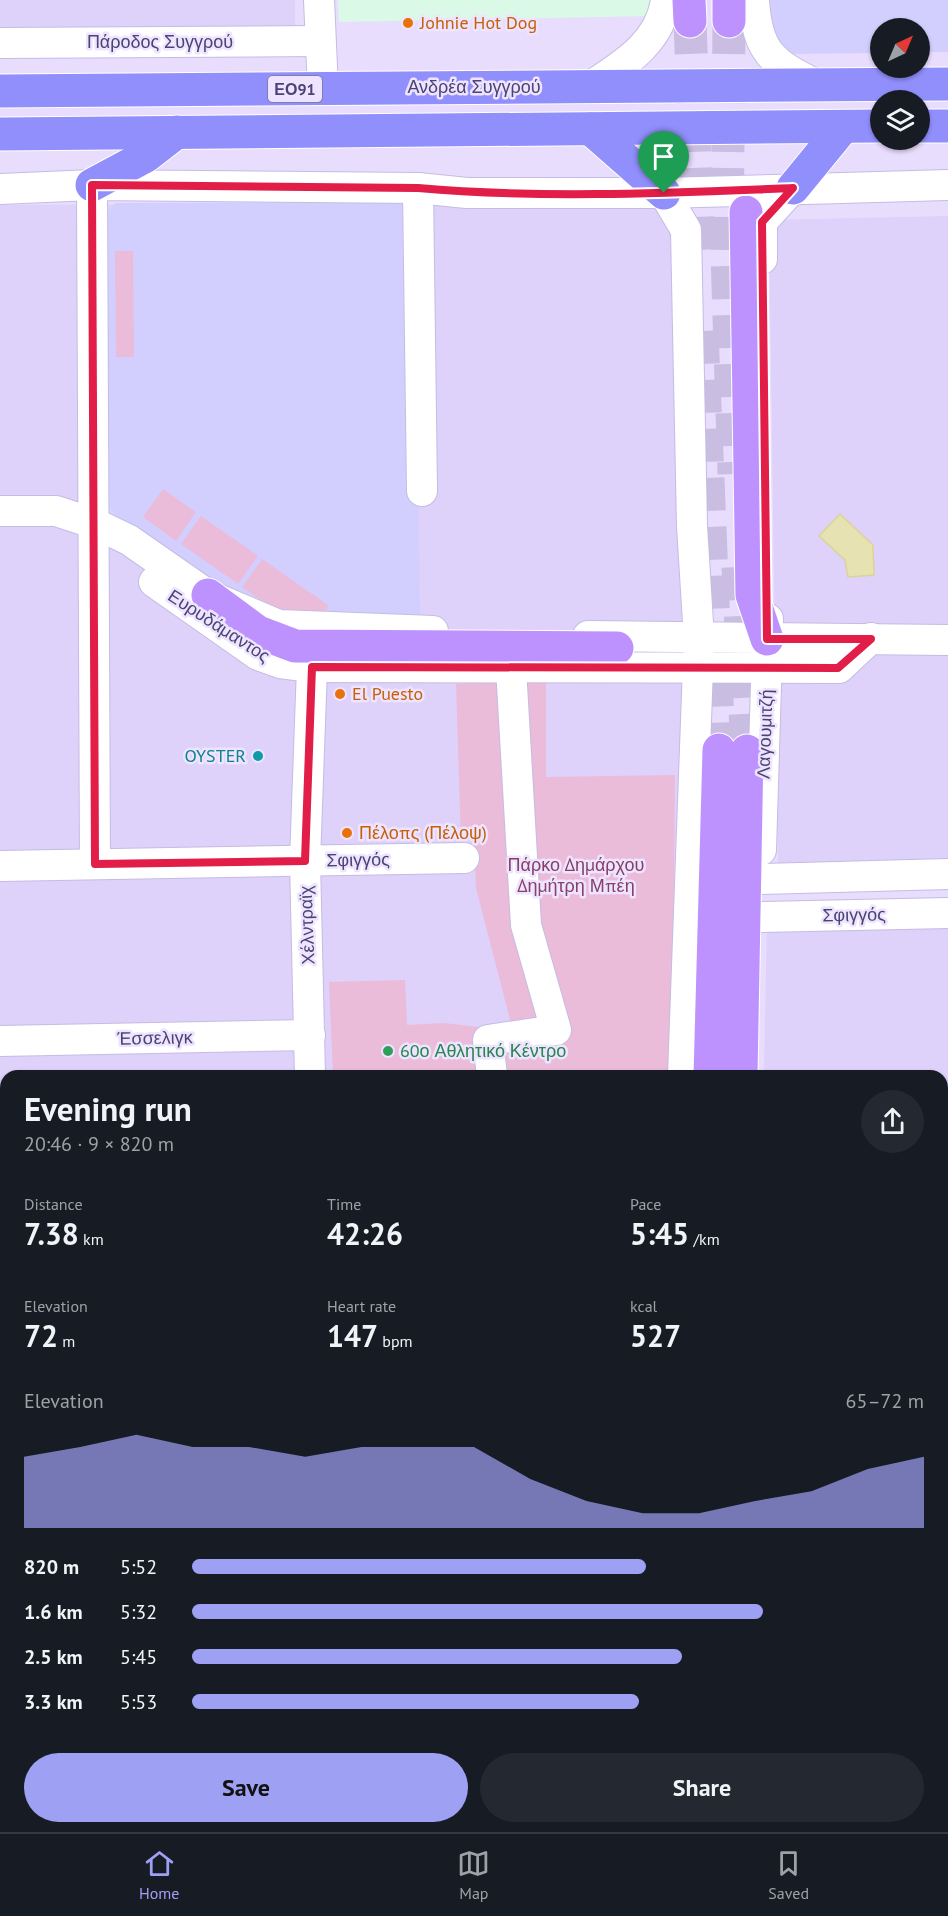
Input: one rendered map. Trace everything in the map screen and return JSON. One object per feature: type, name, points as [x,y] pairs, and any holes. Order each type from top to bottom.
[{"type":"highway","name":"Ανδρέα Συγγρού","points":[[0,91],[948,84]]},
{"type":"highway","points":[[0,134],[870,126]]},
{"type":"highway","points":[[930,126],[948,126]]},
{"type":"highway","points":[[793,188],[843,127]]},
{"type":"highway","points":[[591,129],[664,193]]},
{"type":"highway","points":[[92,185],[146,156],[177,132]]},
{"type":"main road","points":[[746,212],[752,595],[767,654]]},
{"type":"main road","points":[[208,595],[258,632],[295,646],[616,648]]},
{"type":"main road","name":"Λαγουμιτζή","points":[[710,1070],[733,751],[741,1070]]},
{"type":"street","points":[[319,0],[319,41],[323,88]]},
{"type":"street","points":[[591,86],[623,64],[652,37],[659,25],[682,7]]},
{"type":"street","points":[[742,11],[765,50],[783,68],[817,85]]},
{"type":"street","name":"Πάροδος Συγγρού","points":[[0,43],[319,41]]},
{"type":"street","points":[[0,189],[92,185],[418,188],[467,193],[664,193],[948,185]]},
{"type":"street","points":[[92,185],[96,524],[95,864]]},
{"type":"street","points":[[418,188],[422,491]]},
{"type":"street","name":"Λαγουμιτζή","points":[[755,1070],[767,654],[762,222],[793,188]]},
{"type":"street","points":[[664,193],[686,230],[693,526],[699,639],[683,1070]]},
{"type":"street","name":"Ευρυδάμαντος","points":[[0,511],[56,511],[96,524],[129,540],[208,595],[272,622],[292,627],[699,639],[767,654]]},
{"type":"street","name":"Ευρυδάμαντος","points":[[96,524],[119,556],[228,635],[270,661],[312,667],[697,668],[767,654]]},
{"type":"street","points":[[767,654],[871,639],[948,640]]},
{"type":"street","name":"Χέλντραϊχ","points":[[310,1070],[305,861],[312,667]]},
{"type":"street","points":[[491,1070],[488,1040],[556,1029],[526,925],[511,668]]},
{"type":"street","name":"Σφιγγός","points":[[0,866],[464,858]]},
{"type":"street","points":[[760,879],[948,874]]},
{"type":"street","name":"Σφιγγός","points":[[759,917],[948,912]]},
{"type":"street","name":"Έσσελιγκ","points":[[0,1041],[310,1035]]},
{"type":"shaded area","points":[[0,0],[295,0],[295,32],[0,34]]},
{"type":"shaded area","points":[[338,0],[655,0],[656,16],[339,22]]},
{"type":"shaded area","points":[[760,0],[948,0],[948,52],[930,52],[930,18],[870,18],[870,53],[790,54],[771,39]]},
{"type":"shaded area","points":[[638,201],[667,211],[679,229],[690,600],[688,1070],[0,1070],[0,205]]},
{"type":"shaded area","points":[[414,202],[420,614],[308,618],[252,608],[121,522],[108,505],[107,212],[116,203]]},
{"type":"shaded area","points":[[948,216],[948,861],[778,868],[769,220]]},
{"type":"shaded area","points":[[840,514],[873,545],[874,575],[848,577],[845,560],[819,536]]},
{"type":"shaded area","points":[[948,920],[948,1070],[764,1070],[767,924]]},
{"type":"green space","points":[[115,251],[133,251],[134,357],[116,357]]},
{"type":"green space","points":[[163,489],[196,512],[176,541],[143,517]]},
{"type":"green space","points":[[201,516],[258,556],[238,584],[181,544]]},
{"type":"green space","points":[[262,559],[328,605],[327,610],[303,612],[282,609],[242,587]]},
{"type":"green space","name":"Πάρκο Δημάρχου Δημήτρη Μπέη","points":[[546,679],[546,777],[675,775],[672,1070],[333,1070],[329,982],[405,980],[407,1025],[444,1023],[513,1031],[476,888],[474,840],[461,840],[456,684]]},
{"type":"tunnel","points":[[690,21],[699,265]]},
{"type":"tunnel","points":[[729,21],[727,255],[734,474]]},
{"type":"tunnel","points":[[702,331],[719,750]]},
{"type":"tunnel","points":[[738,567],[747,751]]},
{"type":"place","name":"Johnie Hot Dog","points":[[408,23]]},
{"type":"place","name":"El Puesto","points":[[340,694]]},
{"type":"place","name":"OYSTER","points":[[258,756]]},
{"type":"place","name":"Πέλοπς (Πέλοψ)","points":[[347,833]]},
{"type":"place","name":"60ο Αθλητικό Κέντρο","points":[[388,1051]]},
{"type":"route","points":[[92,185],[418,188],[467,193],[664,193],[793,188],[762,222],[767,639],[871,639],[838,668],[312,667],[305,861],[95,864],[96,524],[92,185]]}]
